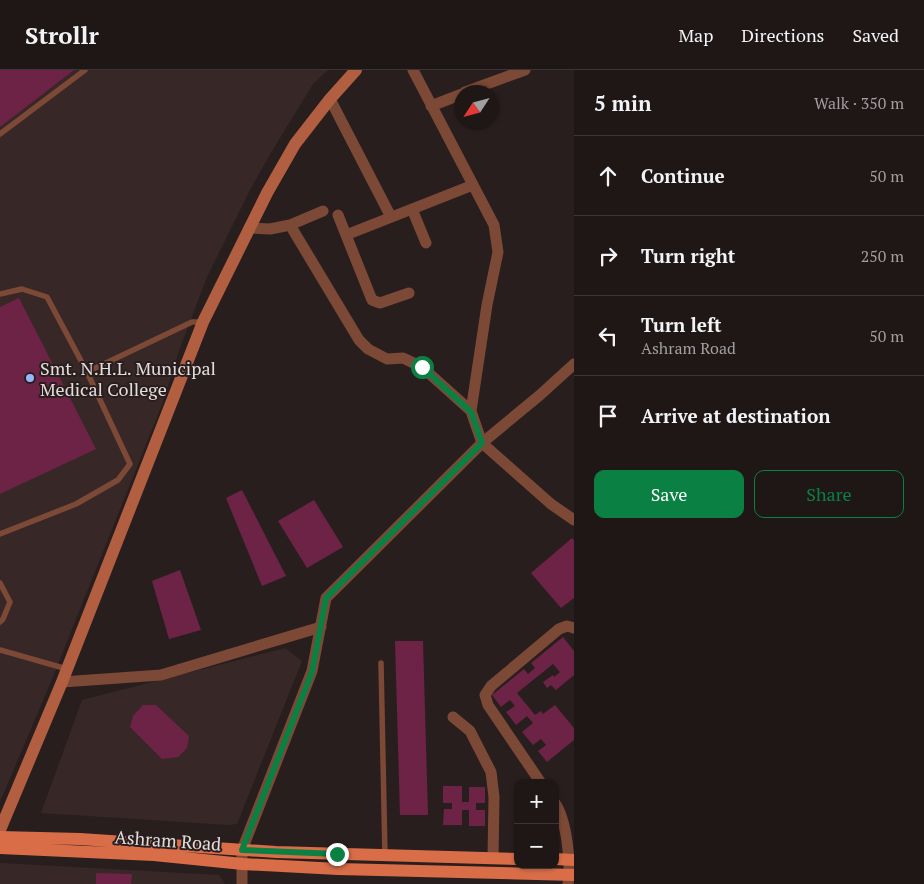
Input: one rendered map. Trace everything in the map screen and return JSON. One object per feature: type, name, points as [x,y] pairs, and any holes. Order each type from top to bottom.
[{"type":"main road","name":"Ashram Road","points":[[0,836],[80,839],[242,850],[514,859]]},
{"type":"main road","name":"Ashram Road","points":[[0,848],[154,856],[243,864],[571,878]]},
{"type":"main road","points":[[559,859],[572,860]]},
{"type":"street","points":[[0,830],[62,682],[203,322],[267,193],[295,144],[330,99],[356,70]]},
{"type":"street","points":[[413,70],[494,225],[498,252],[486,305],[471,412],[482,443],[551,504],[574,520]]},
{"type":"street","points":[[485,85],[525,70]]},
{"type":"street","points":[[431,106],[454,97]]},
{"type":"street","points":[[330,99],[391,217]]},
{"type":"street","points":[[346,235],[473,185]]},
{"type":"street","points":[[412,209],[426,243]]},
{"type":"street","points":[[249,228],[270,229],[290,225],[323,211]]},
{"type":"street","points":[[338,215],[372,300],[380,303],[409,293]]},
{"type":"street","points":[[290,225],[359,340],[368,349],[387,359],[403,358],[422,367],[471,412]]},
{"type":"street","points":[[242,884],[242,850],[312,672],[326,598],[482,443],[574,364]]},
{"type":"street","points":[[538,779],[488,705],[485,695],[491,686],[559,629],[567,626],[574,628]]},
{"type":"street","points":[[62,682],[161,676],[320,627]]},
{"type":"street","points":[[453,717],[470,731],[491,772],[494,797],[493,858]]},
{"type":"street","points":[[559,809],[572,860],[571,878]]},
{"type":"lane","points":[[0,134],[85,70]]},
{"type":"lane","points":[[0,294],[22,289],[47,297],[87,372],[130,464],[118,480],[76,504],[0,534]]},
{"type":"lane","points":[[87,372],[192,322],[203,322]]},
{"type":"lane","points":[[0,583],[10,602],[0,622]]},
{"type":"lane","points":[[0,650],[67,669]]},
{"type":"lane","points":[[381,663],[385,855]]},
{"type":"shaded area","points":[[0,70],[328,70],[313,84],[272,151],[252,186],[207,277],[180,348],[163,402],[50,684],[0,802]]},
{"type":"shaded area","points":[[285,648],[302,661],[237,824],[41,813],[82,700]]},
{"type":"shaded area","points":[[0,863],[219,875],[225,884],[0,884]]},
{"type":"building","points":[[0,70],[74,70],[0,127]]},
{"type":"building","name":"Smt. N.H.L. Municipal Medical College","points":[[19,298],[96,449],[0,494],[0,307]]},
{"type":"building","points":[[242,490],[286,576],[262,586],[226,498]]},
{"type":"building","points":[[314,500],[343,547],[307,568],[278,521]]},
{"type":"building","points":[[572,538],[574,540],[574,598],[561,608],[531,573]]},
{"type":"building","points":[[180,570],[201,630],[169,639],[152,581]]},
{"type":"building","points":[[563,637],[574,651],[574,675],[556,690],[551,685],[547,688],[543,682],[560,672],[553,664],[517,693],[535,715],[541,711],[543,714],[555,705],[574,728],[574,740],[547,762],[538,751],[546,745],[541,739],[533,745],[522,732],[533,723],[527,716],[516,725],[506,712],[515,706],[510,700],[501,707],[492,695],[524,669],[528,674],[535,668],[531,663]]},
{"type":"building","points":[[395,641],[423,641],[428,815],[400,815]]},
{"type":"building","points":[[143,705],[156,705],[189,736],[187,748],[178,757],[162,759],[130,727],[133,716]]},
{"type":"building","points":[[443,786],[462,786],[462,802],[469,802],[469,787],[485,787],[485,803],[476,803],[476,810],[485,810],[485,826],[469,826],[469,810],[462,810],[462,825],[443,825],[444,809],[452,809],[452,803],[443,803]]},
{"type":"building","points":[[96,873],[132,874],[131,884],[96,884]]},
{"type":"place","name":"Smt. N.H.L. Municipal Medical College","points":[[30,378]]},
{"type":"route","points":[[337,854],[242,850],[312,672],[326,598],[482,443],[471,412],[422,367]]}]
